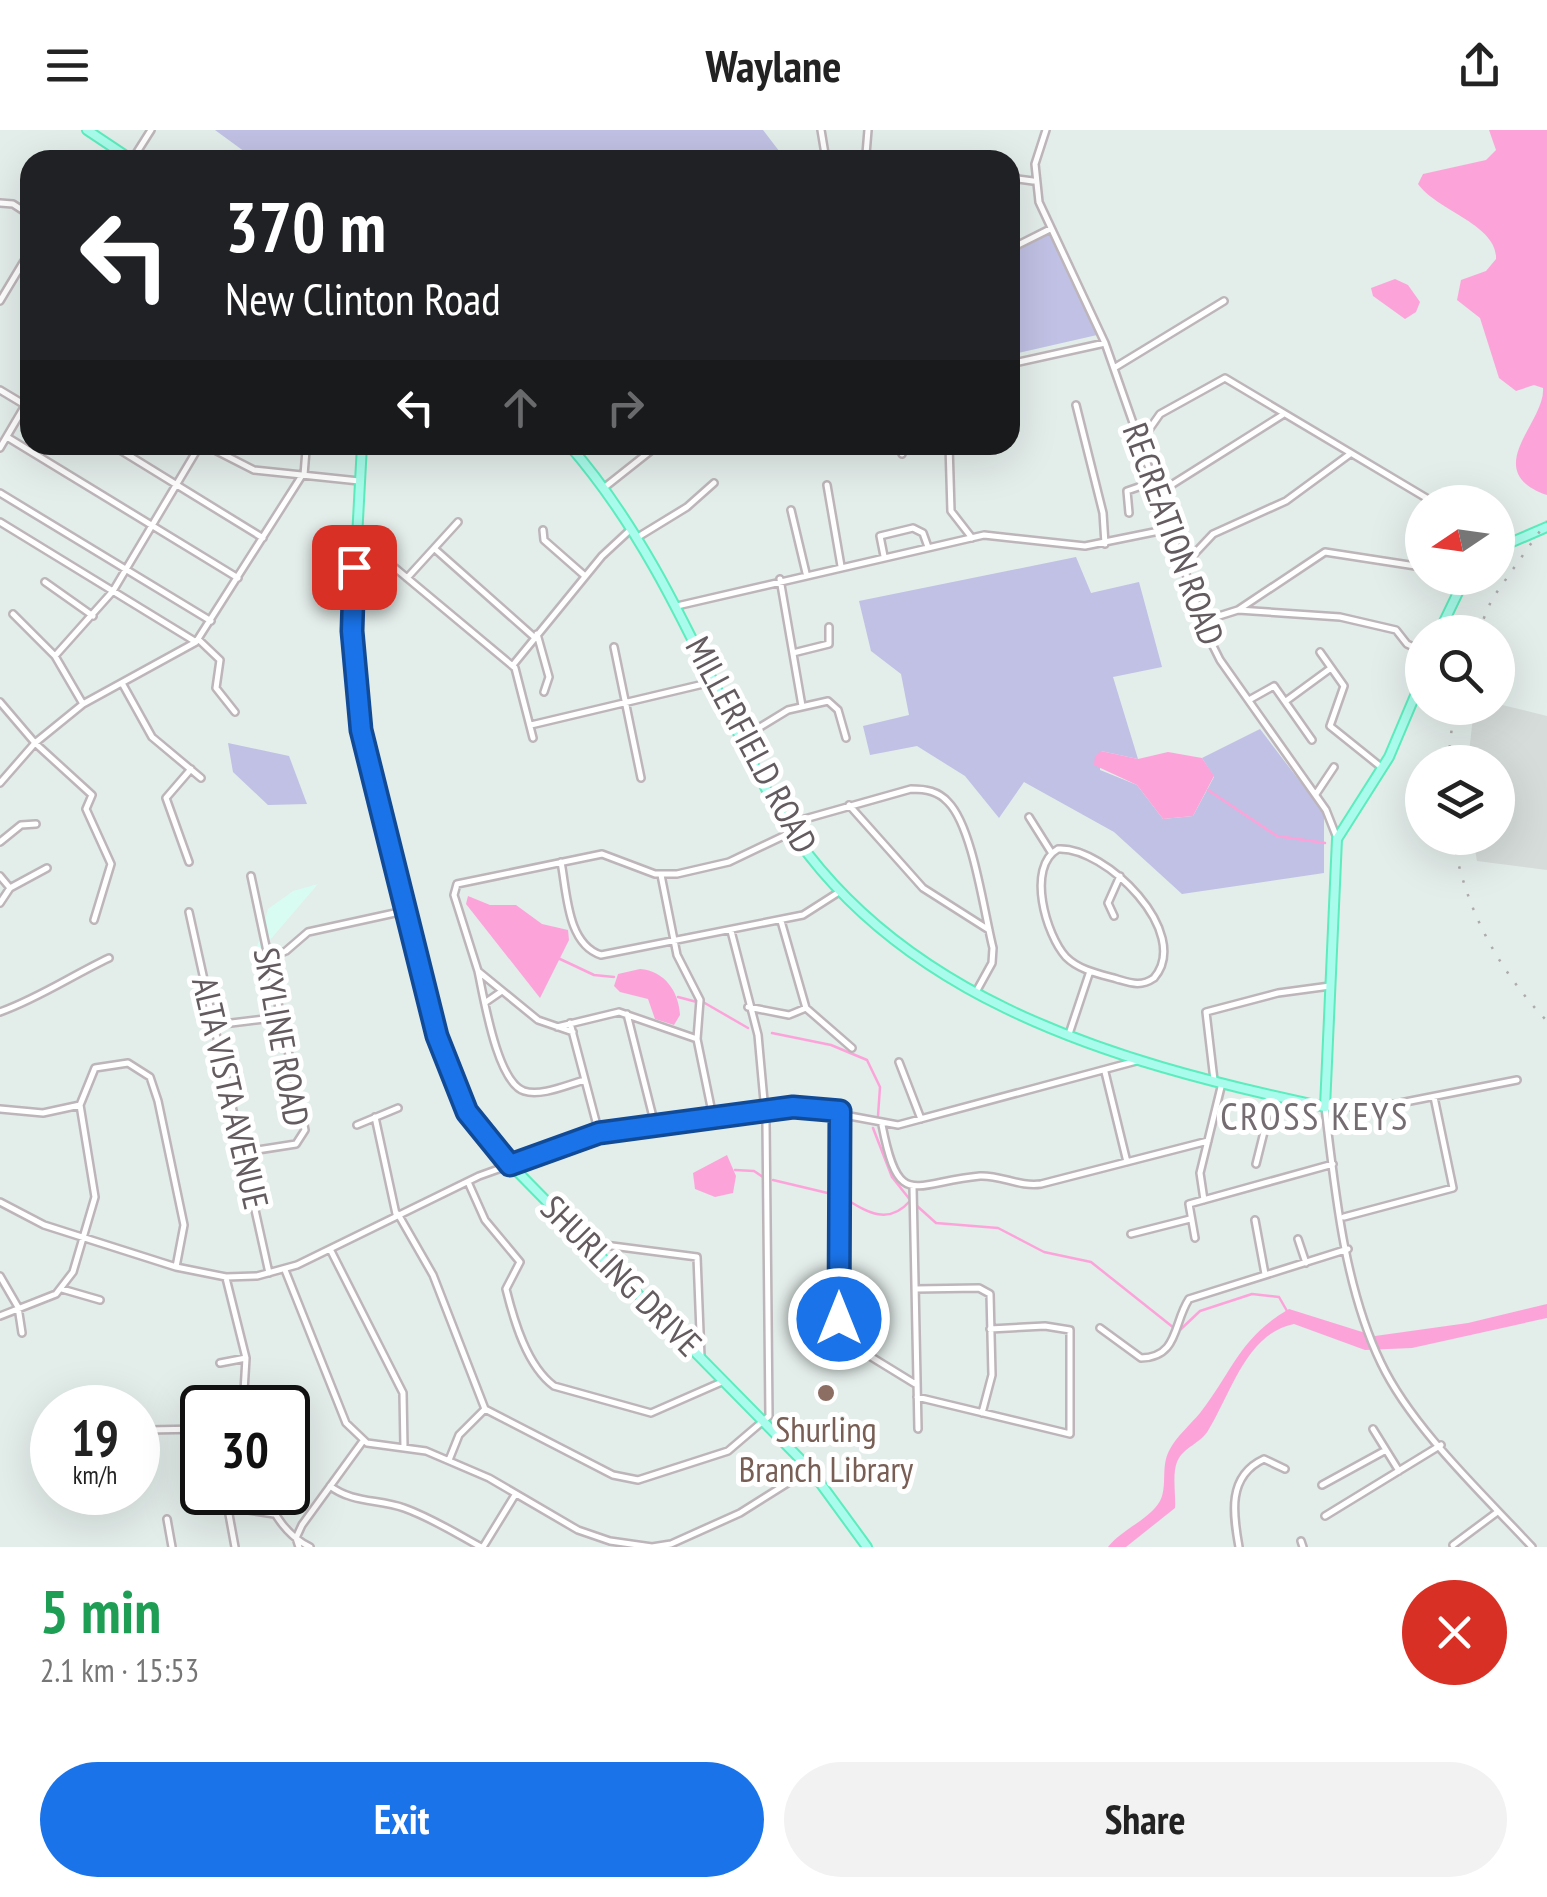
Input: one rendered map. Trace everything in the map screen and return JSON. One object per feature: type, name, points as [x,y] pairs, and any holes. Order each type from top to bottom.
[{"type":"main road","points":[[87,130],[117,150]]},
{"type":"main road","name":"SHURLING DRIVE","points":[[361,455],[352,631],[356,695],[404,911],[447,1070],[472,1119],[510,1165],[766,1422],[810,1469],[868,1547]]},
{"type":"main road","name":"MILLERFIELD ROAD","points":[[578,455],[635,532],[677,606],[789,828],[839,892],[897,946],[974,994],[1068,1034],[1142,1060],[1326,1107]]},
{"type":"main road","points":[[1515,538],[1547,527]]},
{"type":"main road","points":[[1326,1107],[1337,839],[1405,725]]},
{"type":"street","points":[[1020,180],[1034,182],[1046,130]]},
{"type":"street","name":"RECREATION ROAD","points":[[1034,182],[1042,211],[1105,344],[1202,621],[1220,660],[1331,817],[1337,839]]},
{"type":"street","points":[[1020,244],[1050,229]]},
{"type":"street","points":[[0,301],[20,267]]},
{"type":"street","points":[[1114,368],[1224,301]]},
{"type":"street","points":[[1020,362],[1105,344]]},
{"type":"street","points":[[1139,444],[1160,414],[1218,378],[1232,380],[1405,486]]},
{"type":"street","points":[[1076,405],[1102,513],[1105,544]]},
{"type":"street","points":[[0,448],[20,414]]},
{"type":"street","points":[[1157,494],[1284,414]]},
{"type":"street","points":[[7,437],[20,445]]},
{"type":"street","points":[[1182,567],[1214,534],[1286,501],[1350,454]]},
{"type":"street","points":[[36,455],[238,578]]},
{"type":"street","points":[[128,455],[264,538]]},
{"type":"street","points":[[55,656],[113,590],[196,455]]},
{"type":"street","points":[[222,455],[244,467],[359,481]]},
{"type":"street","points":[[0,783],[35,743],[83,704],[197,640],[303,477],[306,455]]},
{"type":"street","points":[[605,487],[645,455]]},
{"type":"street","points":[[949,455],[950,511],[972,538]]},
{"type":"street","points":[[512,666],[585,576],[635,532],[687,508],[714,482]]},
{"type":"street","points":[[1128,513],[1127,491],[1153,482]]},
{"type":"street","points":[[827,485],[841,566]]},
{"type":"street","points":[[0,492],[211,622]]},
{"type":"street","points":[[792,510],[806,573]]},
{"type":"street","points":[[407,578],[458,522]]},
{"type":"street","points":[[0,532],[3,524],[197,640],[220,660],[216,688],[234,712]]},
{"type":"street","points":[[884,556],[880,536],[899,529],[923,532],[928,547]]},
{"type":"street","points":[[543,530],[544,540],[585,576]]},
{"type":"street","points":[[677,606],[806,573],[972,538],[994,535],[1071,545],[1105,544],[1169,530]]},
{"type":"street","points":[[356,536],[512,666],[533,738]]},
{"type":"street","points":[[436,550],[536,635],[549,677],[544,692]]},
{"type":"street","points":[[1202,621],[1238,610],[1325,552],[1405,565]]},
{"type":"street","points":[[780,579],[802,706]]},
{"type":"street","points":[[45,582],[93,616]]},
{"type":"street","points":[[1238,610],[1357,620],[1396,630],[1405,641]]},
{"type":"street","points":[[13,614],[55,656],[83,704]]},
{"type":"street","points":[[793,653],[831,643],[829,627]]},
{"type":"street","points":[[614,647],[641,778]]},
{"type":"street","points":[[1320,652],[1344,686],[1330,726],[1381,767]]},
{"type":"street","points":[[1286,701],[1331,668]]},
{"type":"street","points":[[532,725],[715,682]]},
{"type":"street","points":[[122,683],[152,736],[201,778]]},
{"type":"street","points":[[1249,700],[1272,685],[1312,740]]},
{"type":"street","points":[[0,702],[35,743],[92,795],[86,809],[111,864],[94,920]]},
{"type":"street","points":[[742,738],[764,729],[782,713],[832,703],[846,738]]},
{"type":"street","points":[[1316,794],[1334,767]]},
{"type":"street","points":[[190,862],[166,798],[191,769]]},
{"type":"street","points":[[586,1080],[532,1092],[516,1086],[503,1067],[454,894],[456,885],[607,854],[661,876],[730,862],[789,828],[849,805],[912,789],[932,791],[950,803],[961,823],[988,930],[992,963],[974,994]]},
{"type":"street","points":[[849,805],[924,888],[988,930]]},
{"type":"street","points":[[1029,817],[1052,853]]},
{"type":"street","points":[[0,842],[21,824],[36,824]]},
{"type":"street","points":[[1072,849],[1120,876],[1152,912],[1162,967],[1154,978],[1140,984],[1090,971],[1067,958],[1054,937],[1041,887],[1041,876],[1052,853],[1072,849]]},
{"type":"street","points":[[560,862],[576,932],[588,950],[606,955],[781,920],[816,910],[839,892]]},
{"type":"street","points":[[0,902],[10,888],[47,868]]},
{"type":"street","points":[[0,876],[10,888]]},
{"type":"street","name":"SKYLINE ROAD","points":[[245,1152],[296,1144],[304,1136],[251,876]]},
{"type":"street","points":[[661,876],[674,942],[699,996],[697,1038],[713,1117]]},
{"type":"street","points":[[1114,916],[1109,897],[1120,876]]},
{"type":"street","points":[[269,958],[286,952],[308,932],[404,911]]},
{"type":"street","name":"ALTA VISTA AVENUE","points":[[189,912],[269,1273]]},
{"type":"street","points":[[781,920],[806,1008],[852,1048]]},
{"type":"street","points":[[375,1118],[397,1214],[440,1289],[485,1409],[613,1475],[630,1479],[660,1476],[728,1451],[766,1422],[770,1406],[770,1190],[760,1046],[731,931]]},
{"type":"street","points":[[0,1012],[41,998],[73,974],[109,958]]},
{"type":"street","points":[[478,970],[538,1020],[573,1032]]},
{"type":"street","points":[[1068,1034],[1090,971]]},
{"type":"street","points":[[1204,1200],[1199,1178],[1218,1081],[1209,1010],[1330,986]]},
{"type":"street","points":[[486,1002],[502,990]]},
{"type":"street","points":[[748,1006],[789,1015],[806,1008]]},
{"type":"street","points":[[554,1027],[608,1012],[627,1014],[697,1038]]},
{"type":"street","points":[[627,1014],[655,1125]]},
{"type":"street","points":[[215,1025],[281,1017]]},
{"type":"street","points":[[570,1022],[599,1133]]},
{"type":"street","points":[[0,1202],[29,1220],[176,1267],[226,1277],[269,1273],[330,1249],[468,1182],[599,1133],[812,1106],[882,1125],[921,1119],[1142,1060]]},
{"type":"street","points":[[62,1289],[84,1238],[96,1186],[80,1105],[95,1068],[128,1062],[150,1078],[184,1225],[176,1267]]},
{"type":"street","points":[[899,1062],[921,1119]]},
{"type":"street","points":[[1105,1071],[1127,1162]]},
{"type":"street","points":[[1517,1080],[1370,1108],[1326,1107],[1361,1313],[1381,1363],[1496,1513],[1532,1547]]},
{"type":"street","points":[[1256,1164],[1273,1096]]},
{"type":"street","points":[[1342,1218],[1453,1188],[1434,1097]]},
{"type":"street","points":[[0,1108],[43,1114],[80,1105]]},
{"type":"street","points":[[356,1125],[398,1108]]},
{"type":"street","points":[[840,1111],[842,1340],[916,1385]]},
{"type":"street","points":[[882,1125],[892,1170],[913,1186],[934,1187],[984,1176],[1033,1185],[1208,1141]]},
{"type":"street","points":[[1195,1238],[1188,1204],[1333,1164]]},
{"type":"street","points":[[468,1182],[485,1220],[520,1262],[506,1290],[531,1359],[554,1386],[651,1413],[724,1381]]},
{"type":"street","points":[[913,1186],[918,1429]]},
{"type":"street","points":[[1131,1234],[1190,1219]]},
{"type":"street","points":[[1255,1220],[1265,1274]]},
{"type":"street","points":[[1298,1239],[1306,1263]]},
{"type":"street","points":[[589,1244],[697,1257],[701,1357]]},
{"type":"street","points":[[330,1249],[403,1392],[404,1447]]},
{"type":"street","points":[[1100,1328],[1141,1358],[1162,1354],[1171,1344],[1185,1303],[1195,1296],[1348,1249]]},
{"type":"street","points":[[284,1270],[346,1423],[363,1441],[404,1447],[448,1460],[594,1537],[658,1547],[750,1508],[810,1469]]},
{"type":"street","points":[[0,1276],[18,1307],[22,1333]]},
{"type":"street","points":[[226,1277],[246,1358],[245,1385]]},
{"type":"street","points":[[0,1316],[62,1289],[100,1300]]},
{"type":"street","points":[[916,1289],[986,1289],[991,1297],[992,1376],[982,1413]]},
{"type":"street","points":[[917,1397],[1070,1434],[1070,1330],[1044,1326],[990,1329]]},
{"type":"street","points":[[220,1363],[246,1358]]},
{"type":"street","points":[[448,1460],[459,1436],[485,1409]]},
{"type":"street","points":[[1373,1429],[1399,1471]]},
{"type":"street","points":[[298,1544],[330,1486],[363,1441]]},
{"type":"street","points":[[1326,1516],[1441,1445]]},
{"type":"street","points":[[1322,1485],[1386,1450]]},
{"type":"street","points":[[1239,1547],[1233,1508],[1244,1474],[1264,1460],[1285,1468]]},
{"type":"street","points":[[330,1486],[346,1496],[393,1504],[428,1517],[482,1547],[516,1494]]},
{"type":"street","points":[[1453,1545],[1496,1513]]},
{"type":"street","points":[[229,1515],[235,1547]]},
{"type":"street","points":[[275,1515],[298,1544],[310,1547]]},
{"type":"street","points":[[167,1519],[172,1547]]},
{"type":"shaded area","points":[[215,130],[763,130],[778,150],[242,150]]},
{"type":"shaded area","points":[[1489,130],[1547,130],[1547,495],[1527,485],[1518,473],[1516,460],[1543,388],[1534,385],[1516,391],[1499,378],[1480,318],[1457,300],[1461,280],[1486,271],[1496,259],[1494,247],[1477,227],[1418,184],[1423,174],[1486,160],[1496,150]]},
{"type":"shaded area","points":[[1049,233],[1097,335],[1020,353],[1020,246]]},
{"type":"shaded area","points":[[1395,279],[1408,285],[1420,302],[1416,312],[1405,319],[1373,296],[1371,288]]},
{"type":"shaded area","points":[[1076,557],[1091,593],[1139,582],[1162,667],[1113,677],[1138,759],[1101,751],[1100,770],[1137,785],[1163,819],[1193,816],[1214,777],[1202,758],[1260,729],[1324,813],[1324,873],[1182,894],[1114,832],[1024,782],[999,818],[965,776],[917,746],[870,755],[863,726],[909,715],[901,674],[871,651],[859,601]]},
{"type":"shaded area","points":[[1515,708],[1547,716],[1547,870],[1477,861],[1476,855],[1515,855],[1515,745],[1470,745],[1472,725],[1515,725]]},
{"type":"shaded area","points":[[228,743],[289,756],[307,804],[268,805],[233,772]]},
{"type":"shaded area","points":[[1101,751],[1138,759],[1168,752],[1202,758],[1214,776],[1193,816],[1163,819],[1137,785],[1094,765],[1095,756]]},
{"type":"shaded area","points":[[318,884],[253,961],[268,909],[293,891]]},
{"type":"shaded area","points":[[468,896],[490,905],[516,905],[542,924],[568,930],[569,940],[540,998],[466,904]]},
{"type":"shaded area","points":[[640,969],[663,978],[673,991],[680,1015],[674,1025],[655,1019],[648,999],[620,992],[614,986],[618,974]]},
{"type":"shaded area","points":[[727,1155],[736,1176],[733,1193],[715,1197],[695,1189],[693,1173]]},
{"type":"shaded area","points":[[1547,1304],[1547,1318],[1412,1348],[1365,1350],[1294,1324],[1278,1330],[1252,1352],[1206,1434],[1177,1462],[1175,1508],[1126,1547],[1108,1547],[1155,1508],[1162,1495],[1165,1462],[1173,1444],[1248,1344],[1289,1309],[1375,1336],[1468,1323]]},
{"type":"waterway","points":[[1208,790],[1277,836],[1325,843]]},
{"type":"waterway","points":[[560,959],[594,975],[614,977]]},
{"type":"waterway","points":[[678,997],[697,1002]]},
{"type":"waterway","points":[[703,1002],[748,1028]]},
{"type":"waterway","points":[[772,1033],[831,1045],[867,1060],[880,1087],[878,1116]]},
{"type":"waterway","points":[[873,1128],[892,1177],[911,1201]]},
{"type":"waterway","points":[[735,1170],[754,1171],[766,1179]]},
{"type":"waterway","points":[[773,1180],[836,1195]]},
{"type":"waterway","points":[[844,1198],[869,1212],[886,1215],[910,1201]]},
{"type":"waterway","points":[[916,1205],[936,1223],[998,1228],[1044,1252],[1091,1262],[1174,1328]]},
{"type":"waterway","points":[[1180,1330],[1200,1311],[1252,1294],[1279,1297],[1287,1311]]},
{"type":"railway","points":[[1485,615],[1492,599],[1547,521]]},
{"type":"railway","points":[[1450,745],[1452,725]]},
{"type":"railway","points":[[1456,855],[1486,937],[1513,981],[1547,1021]]},
{"type":"place","name":"Shurling Branch Library","points":[[826,1393]]},
{"type":"district","name":"CROSS KEYS","points":[[1315,1117]]},
{"type":"route","points":[[354,567],[352,631],[363,741],[437,1036],[447,1070],[467,1112],[510,1165],[599,1133],[793,1107],[840,1111],[839,1319]]}]
